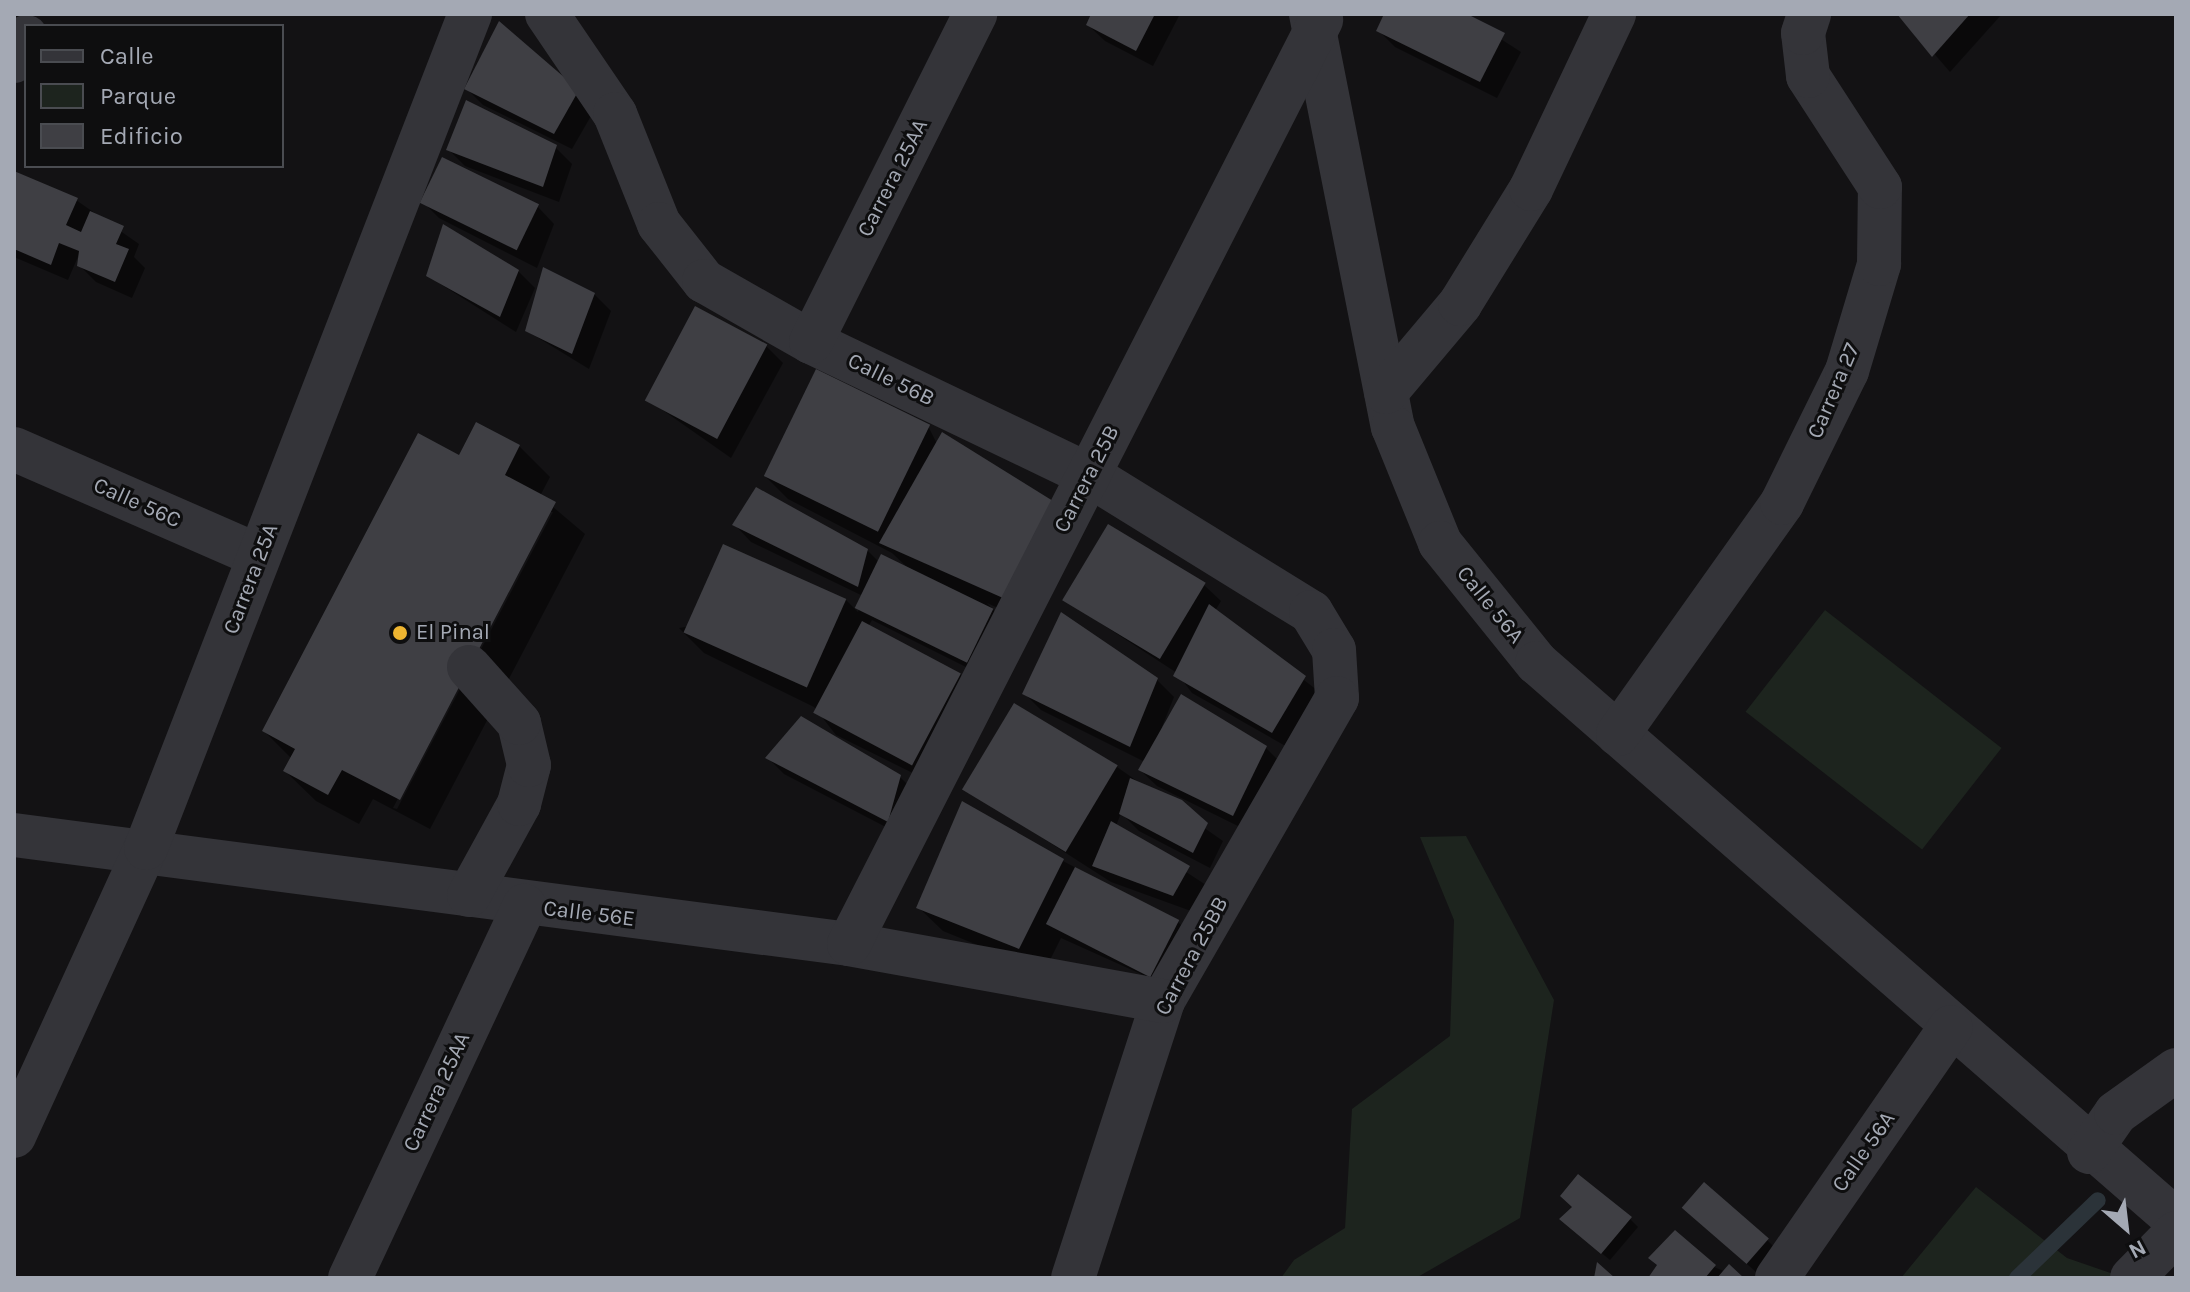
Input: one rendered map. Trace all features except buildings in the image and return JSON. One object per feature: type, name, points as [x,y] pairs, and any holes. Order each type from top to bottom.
[{"type":"street","name":"Carrera 25A","points":[[14,1136],[146,848],[470,14]]},
{"type":"street","name":"Calle 56B","points":[[547,14],[615,114],[659,224],[704,281],[811,342],[1089,475],[1311,612],[1334,650]]},
{"type":"street","name":"Carrera 25AA","points":[[811,342],[975,14]]},
{"type":"street","points":[[1386,392],[1460,304],[1531,189],[1614,14]]},
{"type":"street","name":"Carrera 27","points":[[1618,734],[1782,503],[1847,371],[1879,264],[1880,187],[1808,76],[1803,33],[1809,14]]},
{"type":"street","name":"Calle 56A","points":[[1317,19],[1386,392],[1440,543],[1537,663],[2089,1152],[2176,1220]]},
{"type":"street","name":"Carrera 25B","points":[[849,944],[1089,475],[1317,19]]},
{"type":"street","points":[[14,61],[24,41]]},
{"type":"street","name":"Calle 56C","points":[[14,449],[259,556]]},
{"type":"street","name":"Carrera 25BB","points":[[1073,1278],[1163,1001],[1337,698],[1334,650]]},
{"type":"street","points":[[469,667],[504,699],[529,765],[519,804],[469,895]]},
{"type":"street","name":"Calle 56E","points":[[14,835],[146,848],[469,895],[524,906],[849,944],[1163,1001]]},
{"type":"street","name":"Carrera 25AA","points":[[350,1278],[524,906]]},
{"type":"street","name":"Calle 56A","points":[[1777,1278],[1951,1027]]},
{"type":"street","points":[[2089,1152],[2116,1113],[2176,1070]]},
{"type":"street","points":[[2132,1278],[2176,1233]]},
{"type":"green space","points":[[1825,610],[2002,748],[1922,850],[1746,712]]},
{"type":"green space","points":[[1466,836],[1554,1000],[1520,1218],[1416,1278],[1281,1278],[1294,1260],[1345,1228],[1352,1109],[1450,1036],[1454,920],[1420,837]]},
{"type":"green space","points":[[1976,1187],[2067,1258],[2125,1278],[1901,1278]]},
{"type":"waterway","points":[[2017,1278],[2098,1200]]},
{"type":"place","name":"El Pinal","points":[[400,633]]}]
